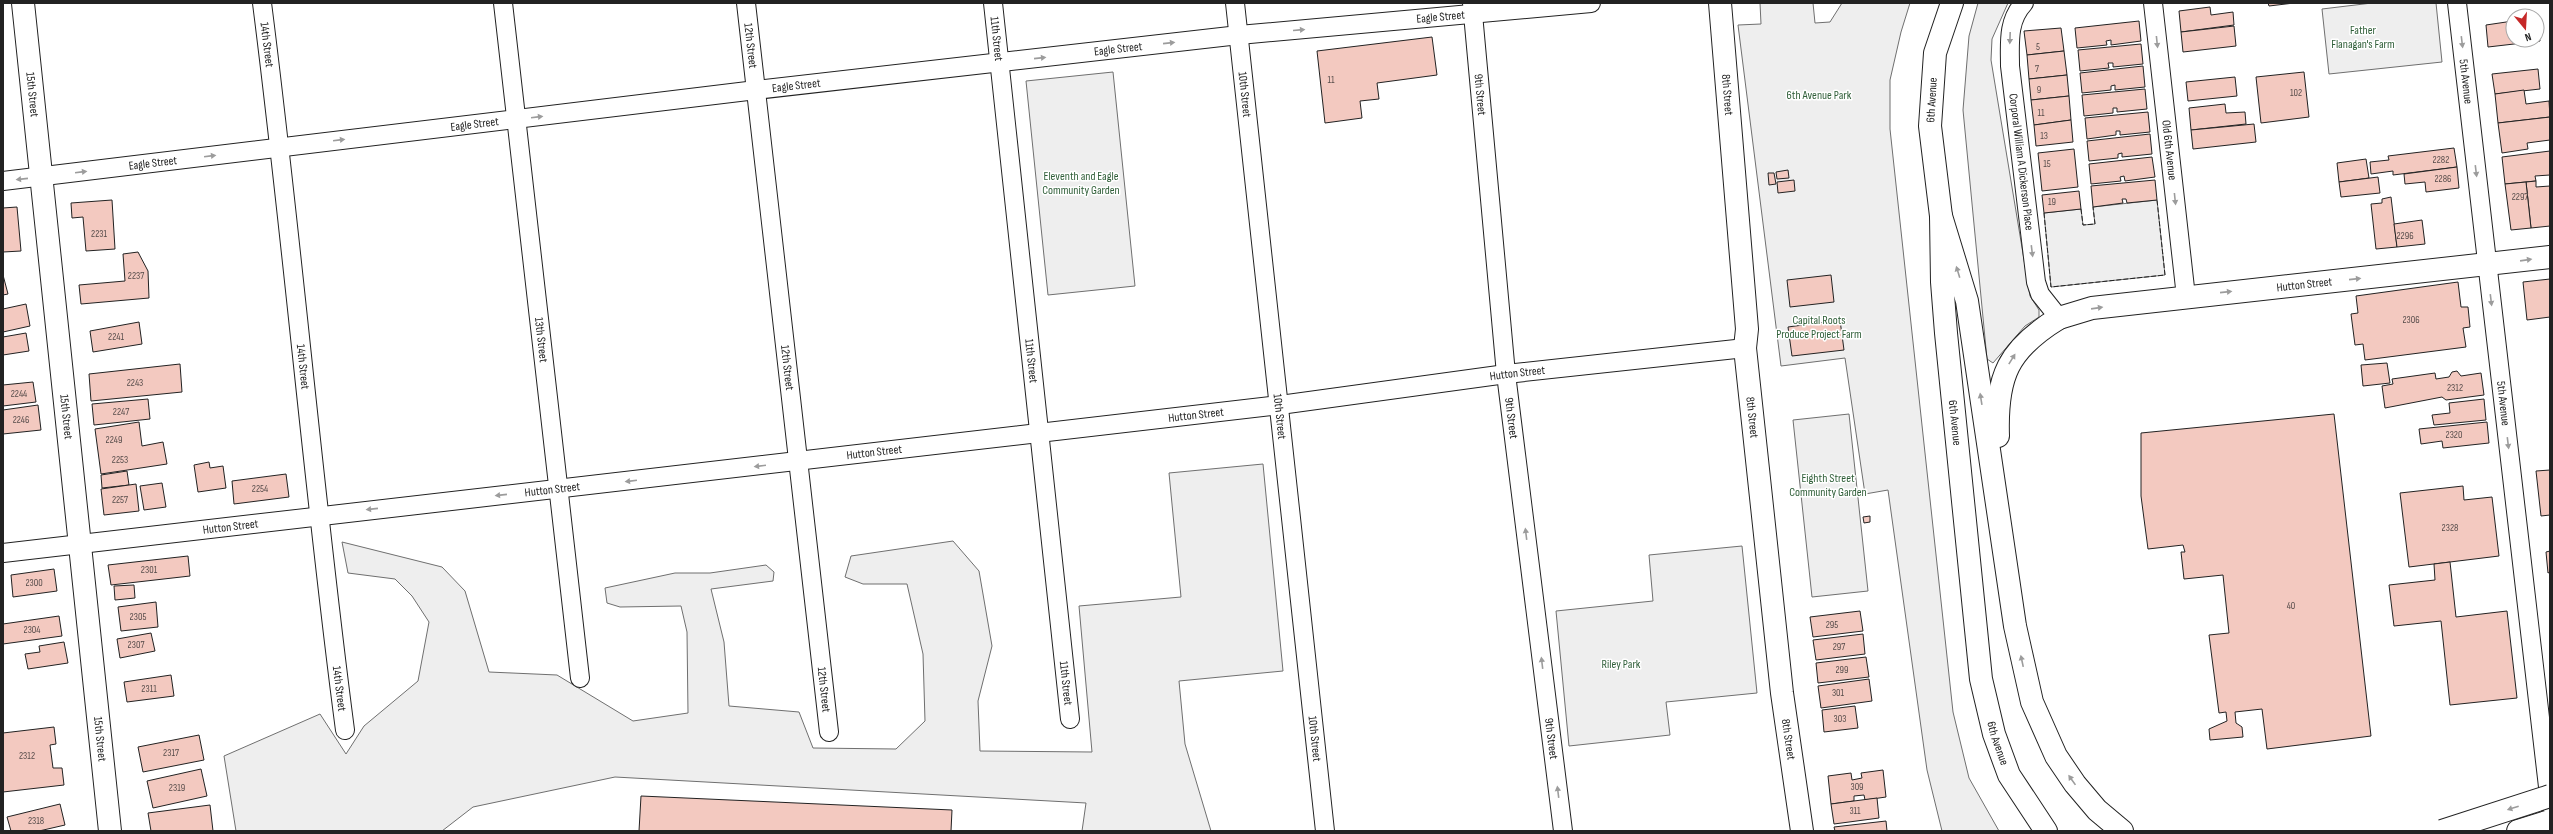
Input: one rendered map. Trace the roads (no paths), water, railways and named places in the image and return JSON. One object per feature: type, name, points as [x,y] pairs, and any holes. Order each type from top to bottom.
[{"type":"main road","name":"15th Street","points":[[23,3],[42,177],[78,543],[110,831]]},
{"type":"main road","name":"8th Street","points":[[1720,3],[1746,329],[1745,348],[1782,693],[1802,831]]},
{"type":"main road","name":"6th Avenue","points":[[1952,3],[1935,53],[1930,126],[1941,216],[1942,282],[1946,333],[1981,679],[1994,734],[2010,775],[2046,831]]},
{"type":"main road","points":[[1941,216],[1967,301],[2015,626],[2032,702],[2056,756],[2075,784],[2098,810],[2122,831]]},
{"type":"main road","name":"Hutton Street","points":[[2002,535],[1997,411],[2002,377],[2014,355],[2034,335],[2059,318],[2071,312],[2092,308],[2550,257]]},
{"type":"main road","points":[[2442,831],[2550,796]]},
{"type":"main road","points":[[2518,831],[2550,821]]},
{"type":"street","name":"14th Street","points":[[262,3],[280,147],[317,515],[345,730]]},
{"type":"street","name":"13th Street","points":[[503,3],[580,678]]},
{"type":"street","name":"12th Street","points":[[746,3],[829,732]]},
{"type":"street","name":"11th Street","points":[[993,3],[1001,62],[1070,718]]},
{"type":"street","name":"10th Street","points":[[1235,3],[1280,405],[1325,831]]},
{"type":"street","name":"Eagle Street","points":[[3,181],[756,90],[1472,8],[1591,3]]},
{"type":"street","name":"Corporal William A Dickerson Place","points":[[2024,3],[2014,18],[2009,34],[2010,66],[2036,282],[2040,294],[2059,318]]},
{"type":"street","name":"Old 6th Avenue","points":[[2153,3],[2186,297]]},
{"type":"street","name":"5th Avenue","points":[[2457,3],[2550,804]]},
{"type":"street","name":"9th Street","points":[[1472,8],[1506,374],[1563,831]]},
{"type":"street","name":"Hutton Street","points":[[3,553],[317,515],[798,462],[1040,432],[1280,405],[1506,374],[1745,348]]},
{"type":"park label","name":"Father Flanagan's Farm","points":[[2363,37]]},
{"type":"park label","name":"6th Avenue Park","points":[[1819,95]]},
{"type":"park label","name":"Eleventh and Eagle Community Garden","points":[[1081,183]]},
{"type":"park label","name":"Capital Roots Produce Project Farm","points":[[1819,327]]},
{"type":"park label","name":"Eighth Street Community Garden","points":[[1828,485]]},
{"type":"park label","name":"Riley Park","points":[[1621,664]]}]
